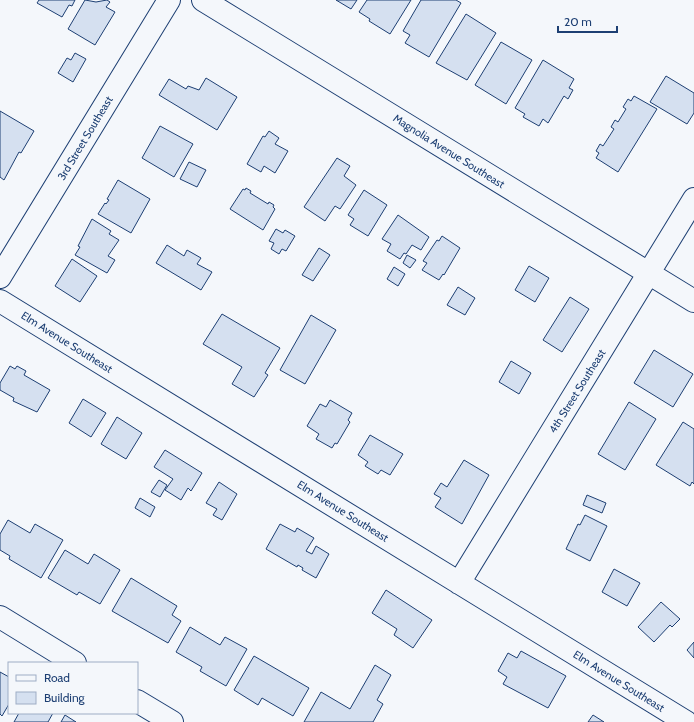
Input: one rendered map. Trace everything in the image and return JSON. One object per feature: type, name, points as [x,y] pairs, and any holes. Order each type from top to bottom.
[{"type":"street","name":"3rd Street Southeast","points":[[0,276],[169,0]]},
{"type":"street","name":"Magnolia Avenue Southeast","points":[[203,0],[694,301]]},
{"type":"street","name":"4th Street Southeast","points":[[459,583],[694,199]]},
{"type":"street","name":"Elm Avenue Southeast","points":[[0,300],[686,722]]},
{"type":"street","points":[[0,617],[74,662]]},
{"type":"street","points":[[138,702],[172,722]]},
{"type":"building","points":[[39,0],[75,0],[72,6],[69,5],[62,17],[37,3]]},
{"type":"building","points":[[85,0],[96,2],[107,0],[110,2],[106,7],[115,12],[95,45],[68,29]]},
{"type":"building","points":[[336,0],[357,0],[351,9]]},
{"type":"building","points":[[367,0],[411,0],[390,34],[369,21],[370,19],[359,12]]},
{"type":"building","points":[[421,0],[456,0],[461,3],[429,57],[405,43],[410,35],[403,31]]},
{"type":"building","points":[[466,14],[496,33],[467,80],[436,63]]},
{"type":"building","points":[[501,42],[532,60],[506,104],[475,85]]},
{"type":"building","points":[[75,53],[86,59],[73,82],[58,73],[67,58],[71,60]]},
{"type":"building","points":[[543,60],[574,79],[569,88],[573,90],[568,99],[564,96],[548,123],[543,119],[539,126],[523,117],[525,114],[515,108]]},
{"type":"building","points":[[666,76],[694,93],[694,113],[687,124],[650,102]]},
{"type":"building","points":[[206,78],[237,97],[217,130],[159,95],[169,79],[186,89],[188,86],[199,90]]},
{"type":"building","points":[[634,96],[657,109],[618,172],[596,158],[599,153],[596,151],[600,144],[603,146],[614,129],[611,127],[615,120],[618,122],[626,109],[623,107],[628,99],[631,101]]},
{"type":"building","points":[[0,111],[34,131],[21,153],[19,152],[4,180],[0,177]]},
{"type":"building","points":[[160,126],[193,144],[174,177],[142,158]]},
{"type":"building","points":[[269,131],[279,138],[275,144],[288,151],[275,173],[264,166],[261,172],[247,164],[263,136],[265,137]]},
{"type":"building","points":[[337,158],[350,166],[344,176],[356,185],[340,209],[335,206],[325,221],[304,207]]},
{"type":"building","points":[[189,162],[206,170],[197,187],[180,179]]},
{"type":"building","points":[[118,180],[150,199],[131,233],[98,214],[105,203],[106,204],[109,200],[107,199]]},
{"type":"building","points":[[246,188],[251,191],[250,193],[268,204],[269,202],[274,205],[273,207],[275,209],[263,230],[230,209],[243,189],[245,190]]},
{"type":"building","points":[[364,190],[387,205],[368,236],[350,225],[354,219],[348,215]]},
{"type":"building","points":[[398,215],[429,237],[421,250],[412,245],[406,254],[404,253],[400,259],[387,251],[391,244],[382,239]]},
{"type":"building","points":[[92,219],[111,231],[109,234],[119,240],[108,256],[115,260],[107,273],[75,255]]},
{"type":"building","points":[[276,229],[283,233],[285,230],[295,236],[286,251],[282,249],[279,254],[271,249],[274,243],[269,241]]},
{"type":"building","points":[[442,236],[460,248],[444,275],[443,274],[439,280],[422,270],[427,263],[423,261],[437,240],[439,241]]},
{"type":"building","points":[[167,245],[184,256],[187,250],[201,258],[197,264],[212,272],[201,290],[156,263]]},
{"type":"building","points":[[319,248],[330,255],[313,281],[302,275]]},
{"type":"building","points":[[407,255],[416,260],[410,268],[403,263]]},
{"type":"building","points":[[72,259],[97,276],[80,302],[55,286]]},
{"type":"building","points":[[529,266],[549,278],[535,302],[515,290]]},
{"type":"building","points":[[394,267],[405,274],[398,286],[387,279]]},
{"type":"building","points":[[458,287],[475,298],[465,315],[447,305]]},
{"type":"building","points":[[570,297],[589,309],[562,352],[543,340]]},
{"type":"building","points":[[222,314],[280,348],[265,373],[268,375],[254,397],[232,384],[242,367],[203,344]]},
{"type":"building","points":[[311,315],[336,330],[305,384],[280,370]]},
{"type":"building","points":[[654,350],[693,374],[673,407],[634,383]]},
{"type":"building","points":[[511,361],[531,373],[519,394],[499,382]]},
{"type":"building","points":[[10,366],[15,369],[17,366],[26,371],[24,375],[50,390],[37,412],[13,401],[14,398],[0,390],[0,383]]},
{"type":"building","points":[[83,399],[106,413],[91,437],[69,423]]},
{"type":"building","points":[[330,400],[352,413],[348,420],[350,422],[337,444],[335,443],[332,448],[316,439],[319,434],[307,426],[320,404],[326,407]]},
{"type":"building","points":[[629,402],[656,419],[625,470],[598,454]]},
{"type":"building","points":[[117,417],[142,433],[126,459],[101,444]]},
{"type":"building","points":[[683,422],[694,429],[694,484],[692,482],[690,486],[656,465]]},
{"type":"building","points":[[370,435],[403,454],[390,475],[381,470],[378,474],[365,466],[368,462],[358,455]]},
{"type":"building","points":[[165,450],[202,473],[191,491],[188,488],[181,500],[165,490],[173,479],[154,467]]},
{"type":"building","points":[[464,460],[489,475],[462,524],[435,507],[441,498],[434,494],[441,483],[447,487]]},
{"type":"building","points":[[159,480],[167,485],[160,497],[151,492]]},
{"type":"building","points":[[219,482],[237,494],[222,520],[213,515],[217,509],[206,503]]},
{"type":"building","points":[[587,495],[606,503],[602,513],[583,505]]},
{"type":"building","points":[[140,498],[155,507],[150,517],[135,508]]},
{"type":"building","points":[[585,515],[607,526],[590,561],[566,549],[578,524],[580,525]]},
{"type":"building","points":[[8,520],[30,533],[35,524],[63,540],[41,578],[9,559],[10,556],[0,550],[0,534]]},
{"type":"building","points":[[280,524],[295,532],[297,528],[314,538],[306,551],[312,554],[316,546],[329,554],[316,578],[302,570],[303,568],[298,565],[297,567],[266,549]]},
{"type":"building","points":[[65,550],[88,564],[94,554],[120,570],[100,604],[79,592],[77,595],[48,578]]},
{"type":"building","points":[[614,569],[640,583],[627,606],[602,592]]},
{"type":"building","points":[[131,578],[177,606],[172,615],[181,621],[168,643],[112,611]]},
{"type":"building","points":[[386,590],[432,620],[413,648],[394,635],[397,629],[372,613]]},
{"type":"building","points":[[661,602],[680,619],[672,627],[670,625],[654,642],[638,627]]},
{"type":"building","points":[[190,627],[220,645],[225,637],[247,649],[226,686],[200,671],[202,667],[176,652]]},
{"type":"building","points":[[694,642],[694,658],[687,650]]},
{"type":"building","points":[[521,651],[566,676],[548,708],[503,684],[507,677],[498,671],[508,653],[517,658]]},
{"type":"building","points":[[254,656],[309,688],[293,716],[262,698],[258,705],[234,690]]},
{"type":"building","points":[[375,665],[391,675],[377,700],[383,704],[373,722],[304,722],[321,692],[350,709]]},
{"type":"building","points":[[0,672],[8,676],[8,706],[2,716],[0,714]]},
{"type":"building","points":[[18,714],[52,714],[48,722],[14,722]]},
{"type":"building","points":[[65,715],[76,722],[61,722]]},
{"type":"building","points":[[593,715],[604,722],[588,722]]}]
